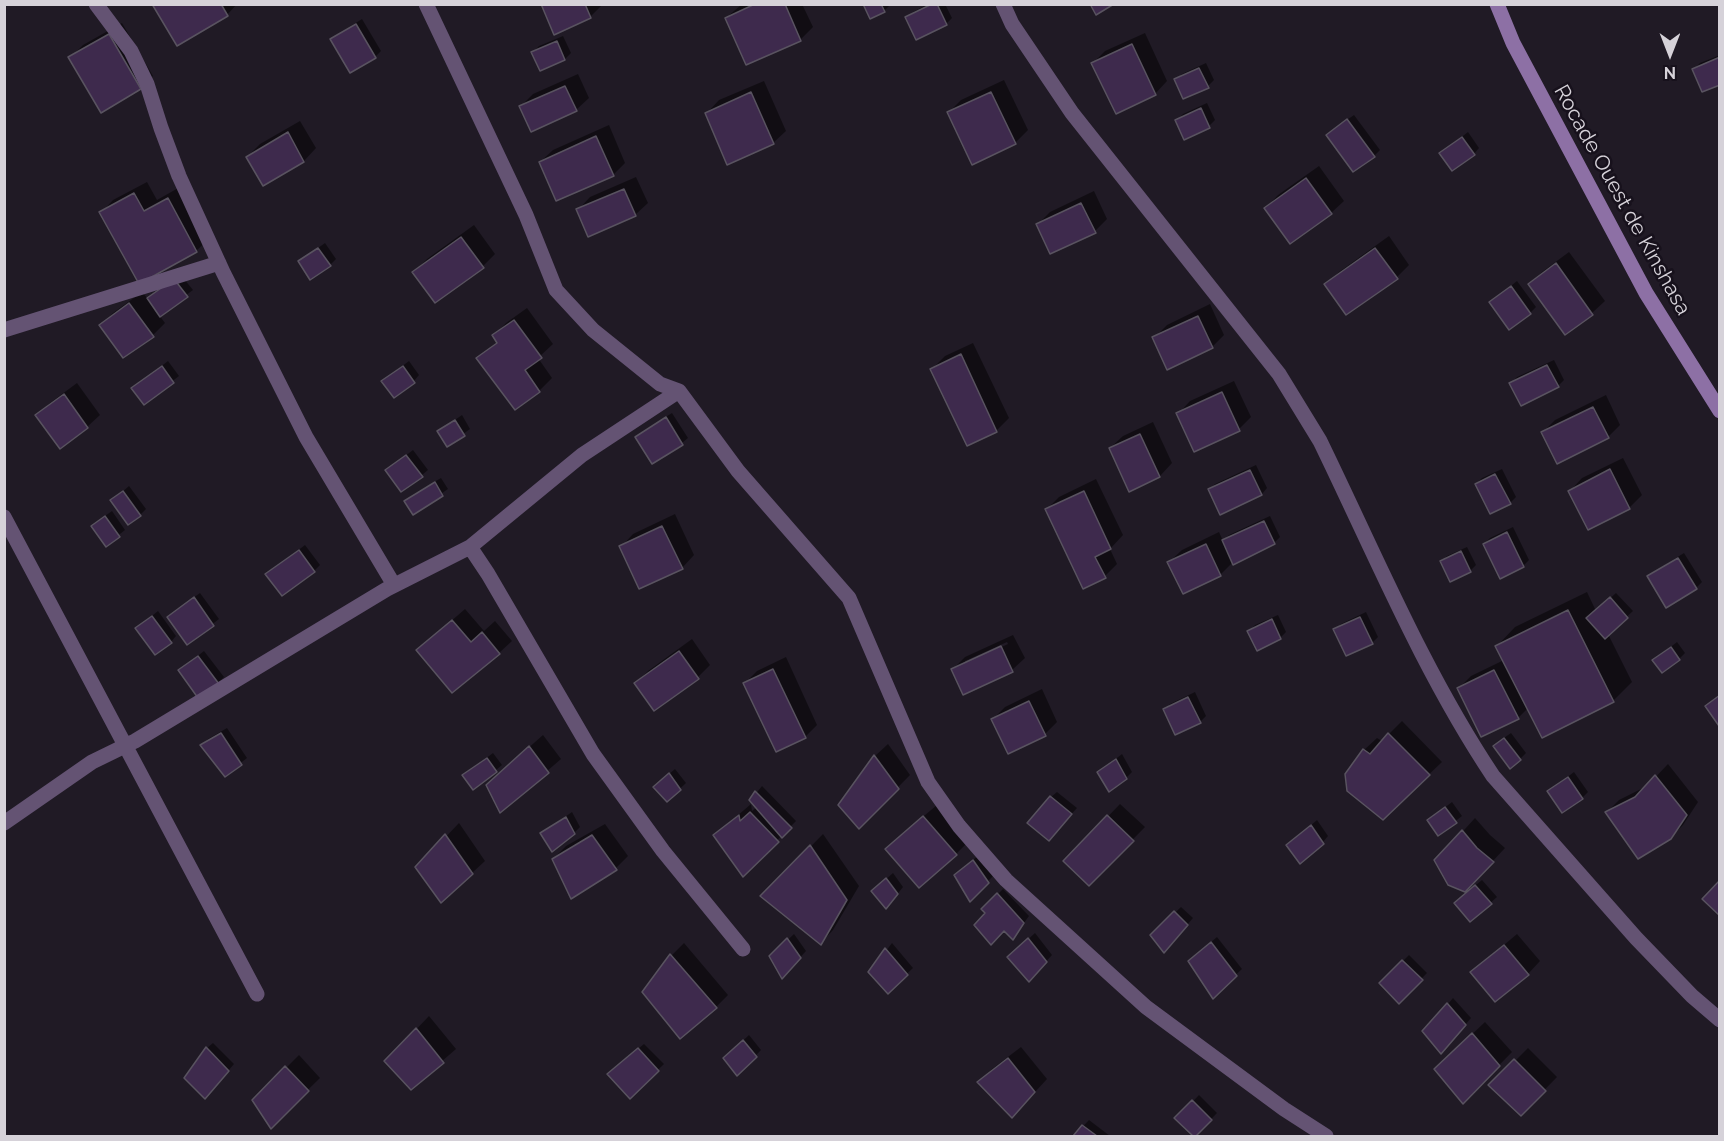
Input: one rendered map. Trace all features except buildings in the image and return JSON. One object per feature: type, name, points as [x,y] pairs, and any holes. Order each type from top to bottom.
[{"type":"main road","name":"Rocade Ouest de Kinshasa","points":[[1497,4],[1513,44],[1646,293],[1719,411]]},
{"type":"street","points":[[96,4],[131,51],[143,76],[179,176],[219,264],[306,437],[394,585]]},
{"type":"street","points":[[426,4],[526,215],[556,290],[593,330],[660,384],[679,391],[738,471],[849,598],[928,782],[959,825],[1006,879],[1146,1007],[1284,1109],[1326,1137]]},
{"type":"street","points":[[1003,4],[1012,24],[1072,113],[1279,374],[1299,404],[1320,441],[1436,681],[1492,776],[1636,938],[1692,996],[1719,1020]]},
{"type":"street","points":[[4,330],[219,264]]},
{"type":"street","points":[[4,823],[92,762],[126,745],[394,585],[470,547],[582,454],[679,391]]},
{"type":"street","points":[[4,517],[257,994]]},
{"type":"street","points":[[470,547],[593,753],[663,851],[743,949]]}]
